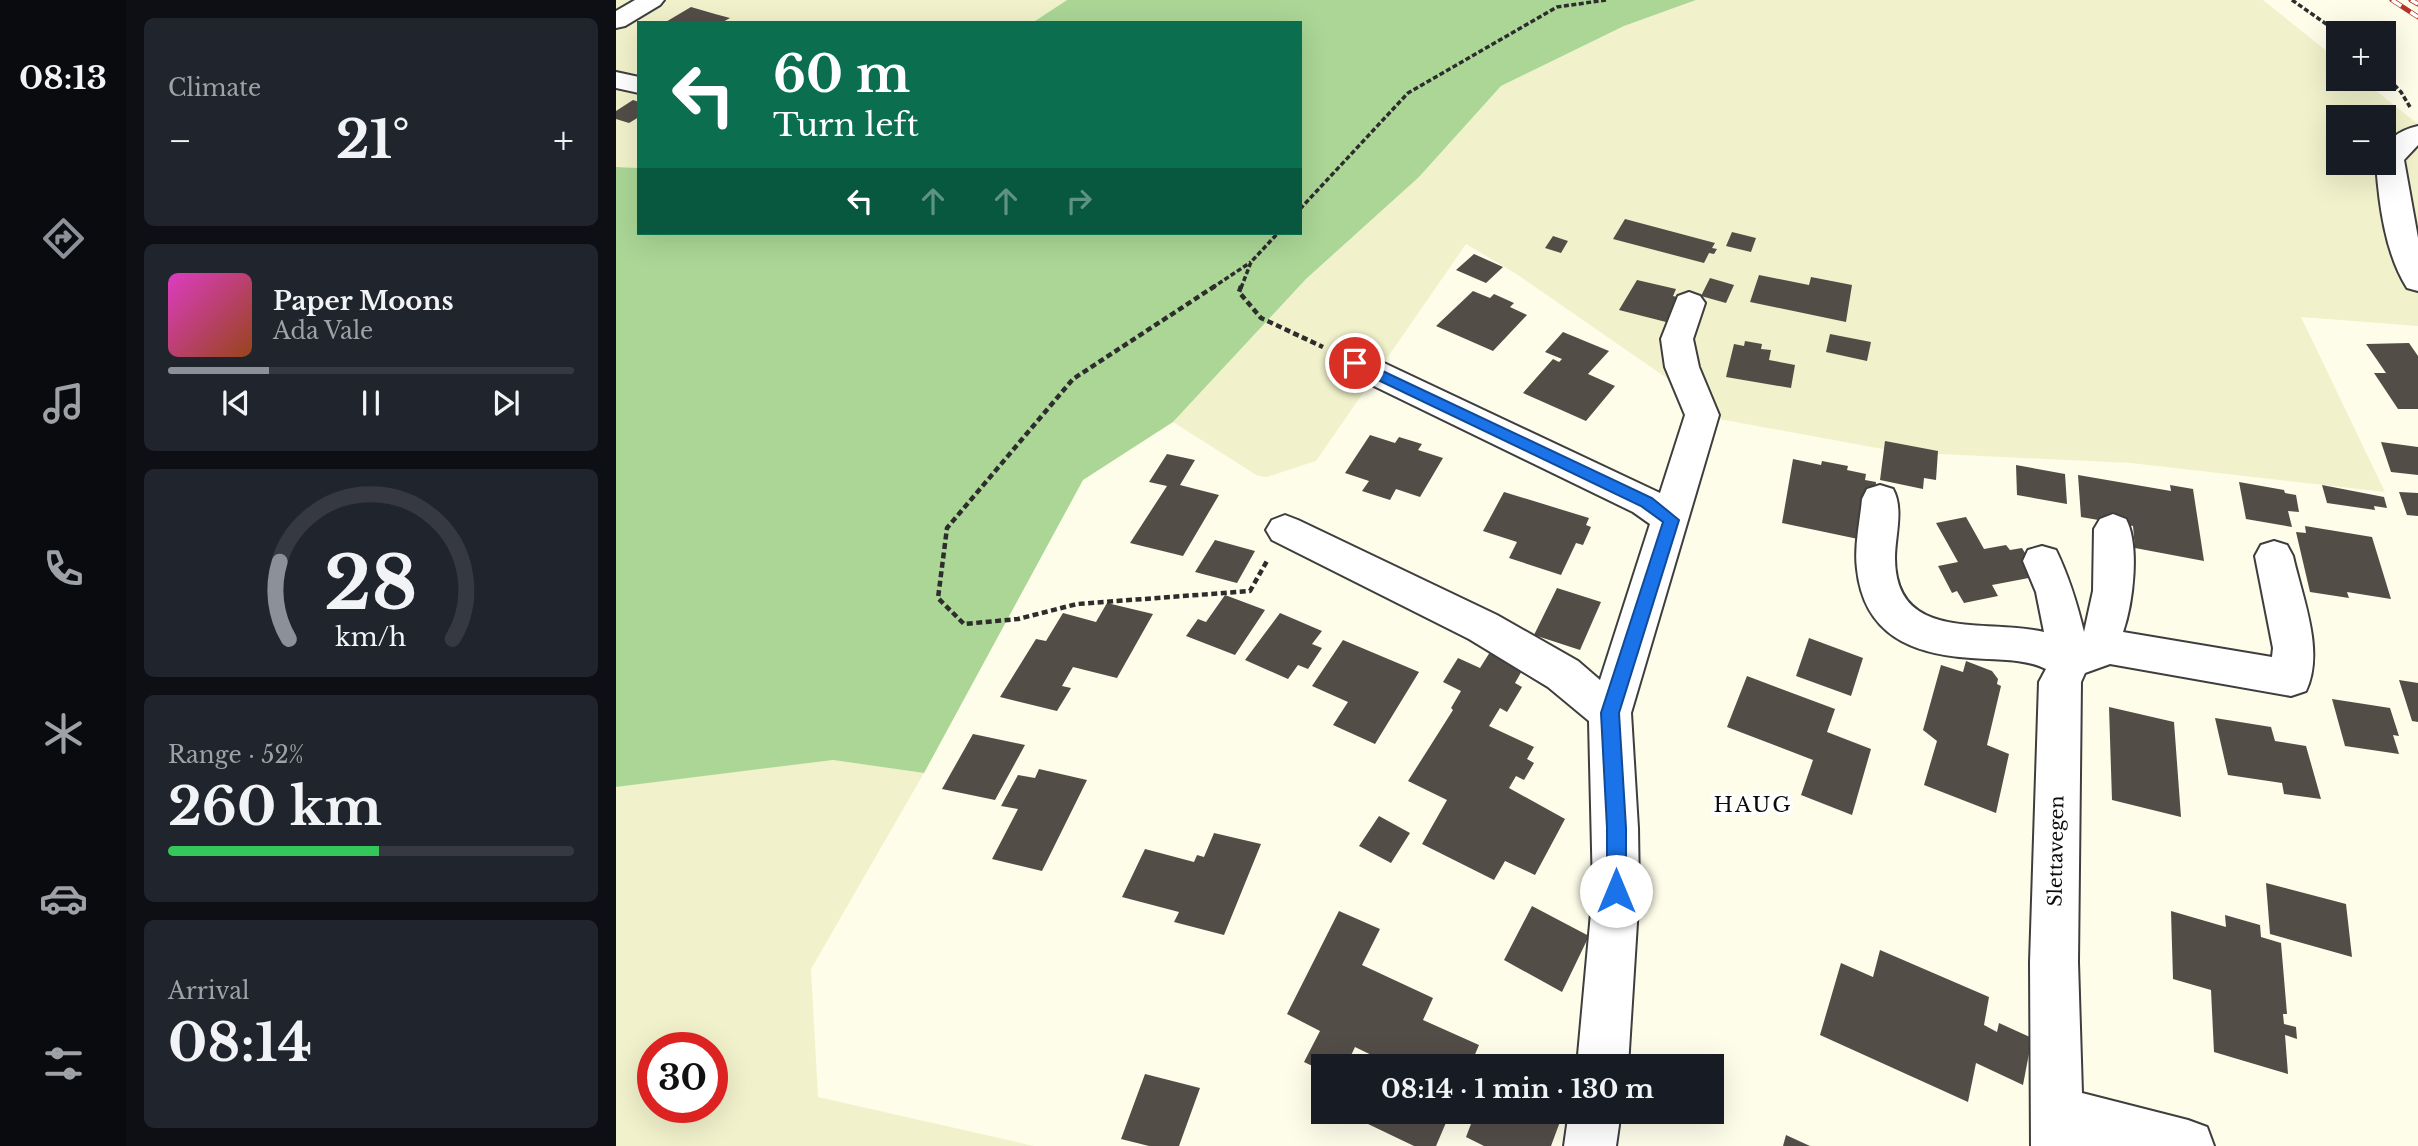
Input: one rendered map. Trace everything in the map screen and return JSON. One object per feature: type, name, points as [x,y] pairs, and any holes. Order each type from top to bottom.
[{"type":"street","points":[[616,21],[652,0]]},
{"type":"street","points":[[616,21],[637,26]]},
{"type":"street","points":[[616,80],[637,85]]},
{"type":"street","points":[[2415,122],[2390,159],[2392,194],[2418,281]]},
{"type":"street","points":[[1603,1054],[1616,891],[1616,828],[1610,713],[1702,415],[1682,367],[1677,339],[1689,303]]},
{"type":"street","points":[[1355,363],[1646,502],[1671,520]]},
{"type":"street","points":[[1880,499],[1876,570],[1884,601],[1897,620],[1935,639],[2042,648],[2083,655],[2110,647],[2291,678],[2293,648],[2274,556]]},
{"type":"street","points":[[2083,655],[2103,637],[2112,603],[2113,529]]},
{"type":"street","points":[[1285,530],[1483,627],[1563,674],[1610,713]]},
{"type":"street","name":"Slettavegen","points":[[2042,562],[2083,655],[2060,682],[2054,962],[2057,1129]]},
{"type":"street","points":[[1590,1146],[1593,1124]]},
{"type":"street","points":[[2057,1129],[2188,1146]]},
{"type":"path","points":[[1302,207],[1408,93],[1557,8],[1606,0]]},
{"type":"path","points":[[2292,0],[2326,24]]},
{"type":"path","points":[[2396,88],[2415,122]]},
{"type":"path","points":[[1276,235],[1251,262],[1073,379],[947,528],[938,598],[964,625],[1018,619],[1077,604],[1250,591],[1285,530]]},
{"type":"path","points":[[1251,262],[1239,292],[1261,318],[1355,363]]},
{"type":"green space","points":[[616,0],[1067,0],[1035,21],[637,21],[637,168],[616,167]]},
{"type":"green space","points":[[1067,0],[1696,0],[1624,26],[1501,86],[1419,177],[1306,279],[1173,422],[1083,480],[924,773],[833,760],[616,787],[616,167],[637,168],[637,235],[1302,235],[1302,21],[1035,21]]},
{"type":"green space","points":[[1696,0],[2263,0],[2326,50],[2326,91],[2376,91],[2394,105],[2326,105],[2326,175],[2396,175],[2396,107],[2418,124],[2418,326],[2301,317],[2385,492],[2131,463],[1899,452],[1703,416],[1684,390],[1518,275],[1466,244],[1316,461],[1267,477],[1258,476],[1173,422],[1306,279],[1419,177],[1501,86],[1624,26]]},
{"type":"green space","points":[[833,760],[924,773],[811,969],[818,1097],[1034,1146],[616,1146],[616,787]]},
{"type":"building","points":[[691,7],[730,18],[725,21],[667,21]]},
{"type":"building","points":[[633,100],[637,101],[637,118],[629,123],[616,119],[616,111]]},
{"type":"building","points":[[1625,219],[1715,243],[1712,248],[1717,249],[1714,254],[1709,253],[1704,263],[1613,239]]},
{"type":"building","points":[[1732,232],[1756,238],[1751,252],[1726,246]]},
{"type":"building","points":[[1553,236],[1568,241],[1561,253],[1545,248]]},
{"type":"building","points":[[1474,254],[1503,267],[1486,283],[1456,270]]},
{"type":"building","points":[[1759,275],[1809,285],[1811,277],[1852,285],[1846,322],[1750,302]]},
{"type":"building","points":[[1710,278],[1734,285],[1726,303],[1701,296]]},
{"type":"building","points":[[1637,280],[1676,289],[1673,296],[1681,298],[1670,323],[1619,310]]},
{"type":"building","points":[[1473,291],[1490,298],[1494,294],[1514,303],[1510,307],[1527,315],[1493,351],[1436,326]]},
{"type":"building","points":[[1563,332],[1609,351],[1588,374],[1615,386],[1586,421],[1523,393],[1553,359],[1559,362],[1562,359],[1545,352]]},
{"type":"building","points":[[1830,334],[1871,342],[1867,361],[1826,352]]},
{"type":"building","points":[[1745,341],[1762,344],[1761,349],[1771,350],[1769,360],[1795,365],[1791,388],[1726,377],[1734,344],[1744,346]]},
{"type":"building","points":[[2409,343],[2418,356],[2418,409],[2398,409],[2374,373],[2386,373],[2366,344]]},
{"type":"building","points":[[1370,435],[1395,443],[1399,437],[1422,444],[1418,450],[1443,458],[1420,497],[1396,489],[1390,500],[1362,491],[1369,481],[1345,473]]},
{"type":"building","points":[[1885,441],[1938,451],[1936,480],[1924,478],[1923,489],[1880,480]]},
{"type":"building","points":[[2381,442],[2418,447],[2418,475],[2391,472]]},
{"type":"building","points":[[1167,454],[1195,460],[1180,485],[1219,495],[1183,556],[1130,543],[1167,486],[1149,482]]},
{"type":"building","points":[[1793,459],[1821,465],[1822,461],[1848,466],[1847,470],[1866,474],[1865,480],[1876,482],[1874,501],[1858,539],[1782,523]]},
{"type":"building","points":[[2016,465],[2065,474],[2067,504],[2017,495]]},
{"type":"building","points":[[2078,475],[2171,491],[2170,485],[2193,489],[2204,561],[2135,548],[2133,526],[2081,517]]},
{"type":"building","points":[[2239,482],[2284,490],[2285,493],[2296,495],[2299,512],[2288,511],[2292,527],[2246,519]]},
{"type":"building","points":[[2322,485],[2384,497],[2387,508],[2374,506],[2375,510],[2327,503]]},
{"type":"building","points":[[1504,492],[1589,518],[1586,525],[1591,527],[1583,545],[1576,543],[1561,575],[1509,558],[1517,542],[1483,531]]},
{"type":"building","points":[[2399,492],[2418,493],[2418,516],[2407,515]]},
{"type":"building","points":[[1966,517],[1984,549],[2006,545],[2010,550],[2022,548],[2039,576],[1992,585],[1998,596],[1964,603],[1957,591],[1952,593],[1938,566],[1958,562],[1936,523]]},
{"type":"building","points":[[2305,526],[2372,537],[2391,599],[2347,592],[2349,598],[2310,592],[2296,532],[2306,533]]},
{"type":"building","points":[[1215,540],[1255,551],[1237,583],[1195,572]]},
{"type":"building","points":[[1557,588],[1601,602],[1580,650],[1534,635]]},
{"type":"building","points":[[1225,595],[1265,610],[1235,655],[1186,636],[1198,619],[1206,622]]},
{"type":"building","points":[[1107,603],[1153,614],[1117,678],[1073,667],[1062,686],[1071,688],[1057,711],[1000,697],[1036,639],[1046,641],[1063,613],[1096,622]]},
{"type":"building","points":[[1280,613],[1322,631],[1312,644],[1322,648],[1308,669],[1298,665],[1288,679],[1245,660]]},
{"type":"building","points":[[1809,638],[1863,658],[1851,696],[1796,676]]},
{"type":"building","points":[[1343,640],[1419,672],[1375,744],[1333,725],[1348,702],[1312,686]]},
{"type":"building","points":[[1490,652],[1524,667],[1515,683],[1522,687],[1507,712],[1500,708],[1489,726],[1534,747],[1527,759],[1534,763],[1524,780],[1516,776],[1509,788],[1565,819],[1535,875],[1505,861],[1494,880],[1422,844],[1447,800],[1408,781],[1453,710],[1451,708],[1461,691],[1443,682],[1458,658],[1480,668]]},
{"type":"building","points":[[1966,661],[1992,671],[1998,679],[1997,684],[2001,686],[1987,745],[2009,754],[1996,813],[1924,785],[1937,741],[1923,730],[1941,665],[1963,672]]},
{"type":"building","points":[[1747,676],[1835,709],[1827,732],[1871,749],[1852,815],[1801,795],[1813,760],[1727,727]]},
{"type":"building","points":[[2399,680],[2418,683],[2418,722],[2412,721]]},
{"type":"building","points":[[2332,699],[2390,708],[2399,736],[2393,735],[2399,754],[2345,746]]},
{"type":"building","points":[[2109,707],[2174,722],[2181,817],[2112,800]]},
{"type":"building","points":[[2215,718],[2271,727],[2275,741],[2306,746],[2321,799],[2284,794],[2282,783],[2228,775]]},
{"type":"building","points":[[973,734],[1025,745],[995,800],[942,789]]},
{"type":"building","points":[[1039,769],[1087,780],[1042,871],[992,859],[1018,809],[1001,806],[1018,775],[1035,778]]},
{"type":"building","points":[[1379,816],[1410,833],[1391,863],[1359,846]]},
{"type":"building","points":[[1214,833],[1261,844],[1224,935],[1174,922],[1179,912],[1122,897],[1145,849],[1194,862],[1197,855],[1204,857]]},
{"type":"building","points":[[2266,883],[2346,904],[2352,957],[2270,934]]},
{"type":"building","points":[[1532,906],[1589,936],[1562,992],[1504,960]]},
{"type":"building","points":[[1339,911],[1380,929],[1362,965],[1433,998],[1423,1020],[1479,1045],[1475,1054],[1369,1054],[1355,1047],[1352,1054],[1311,1054],[1311,1065],[1304,1062],[1320,1031],[1287,1014]]},
{"type":"building","points":[[2171,911],[2226,927],[2225,915],[2260,925],[2261,937],[2281,943],[2287,1014],[2283,1014],[2284,1024],[2296,1027],[2297,1039],[2285,1035],[2288,1074],[2214,1052],[2211,990],[2173,979]]},
{"type":"building","points":[[1880,950],[1989,997],[1984,1025],[1997,1032],[1999,1023],[2032,1038],[2023,1085],[1976,1063],[1968,1102],[1820,1035],[1841,963],[1873,977]]},
{"type":"building","points":[[1145,1074],[1200,1088],[1179,1146],[1149,1146],[1121,1139]]},
{"type":"building","points":[[1368,1124],[1445,1124],[1436,1146],[1414,1146]]},
{"type":"building","points":[[1471,1124],[1559,1124],[1551,1146],[1484,1146],[1466,1137]]},
{"type":"building","points":[[1786,1135],[1810,1146],[1783,1146]]},
{"type":"railway","points":[[2392,0],[2418,17]]},
{"type":"railway","points":[[2411,0],[2418,4]]},
{"type":"district","name":"HAUG","points":[[1753,805]]},
{"type":"route","points":[[1355,363],[1646,502],[1671,520],[1610,713],[1616,828],[1616,891]]}]
